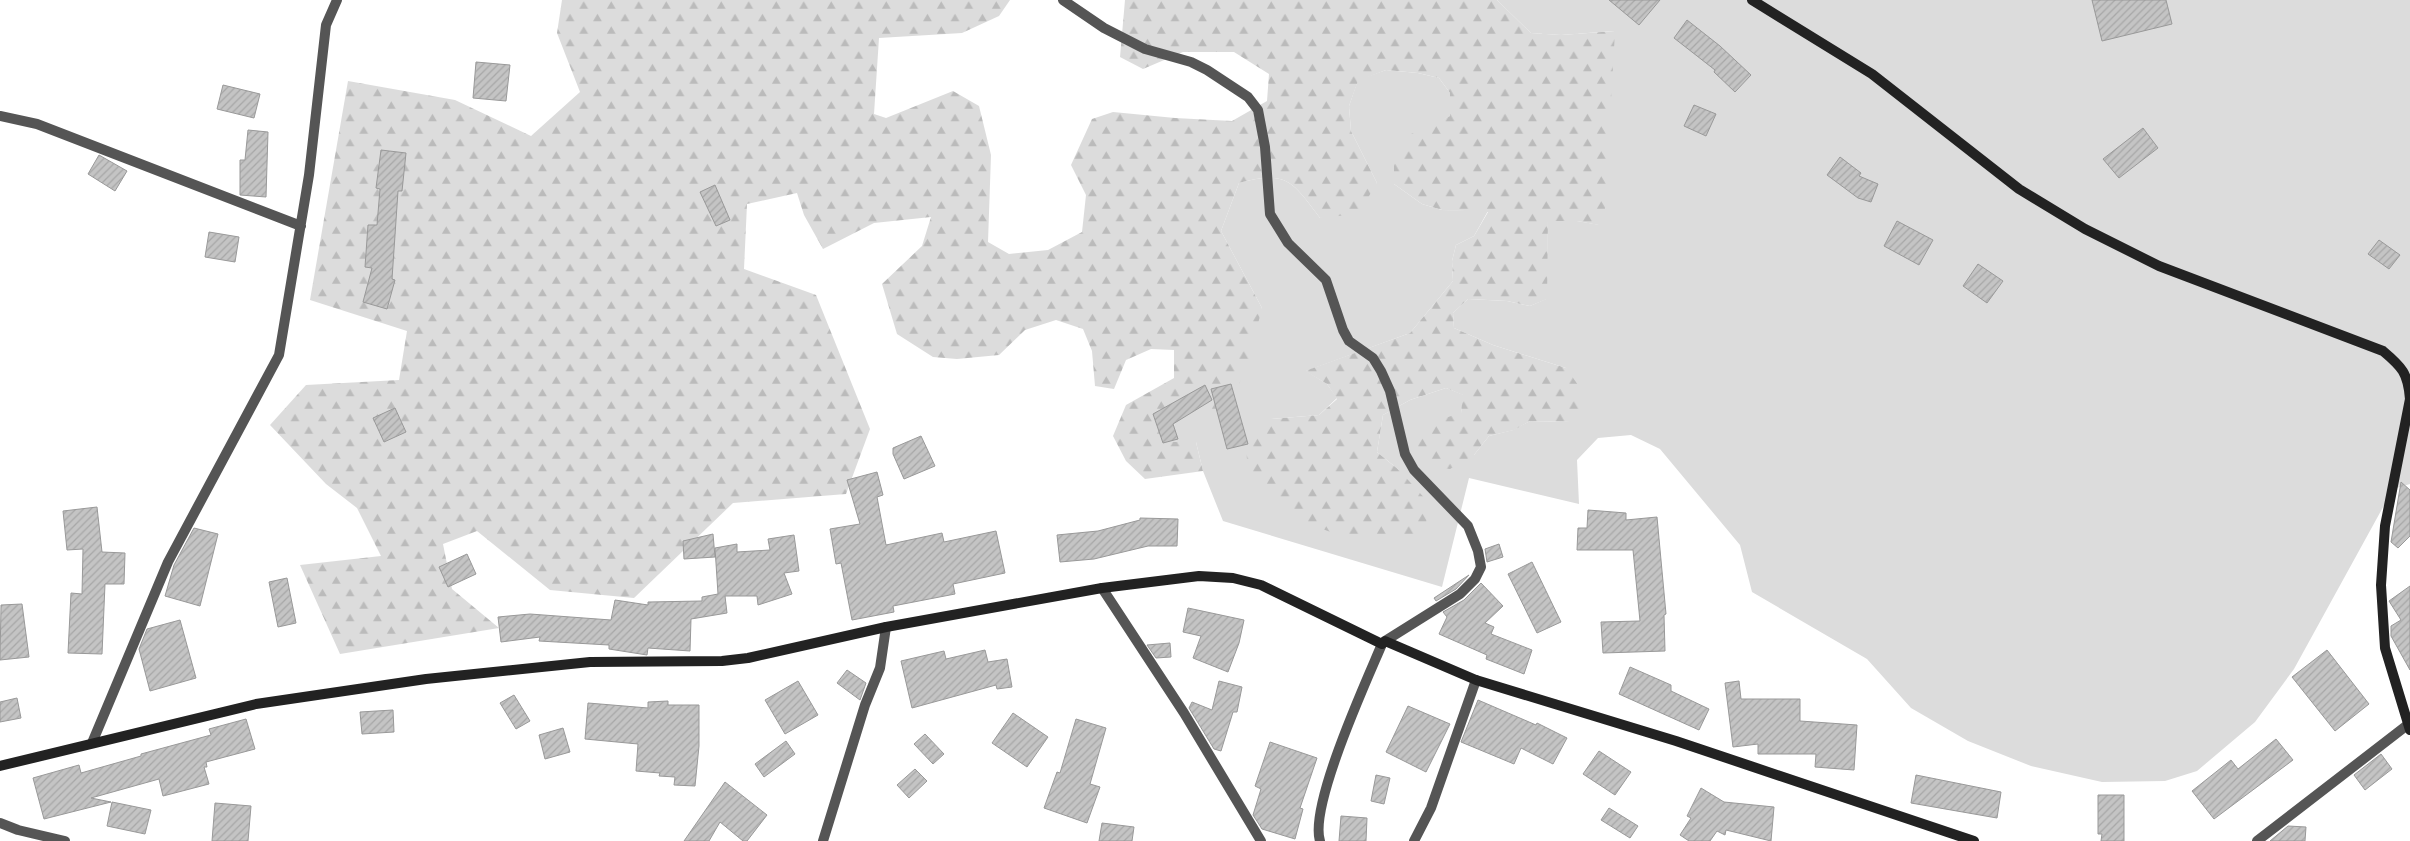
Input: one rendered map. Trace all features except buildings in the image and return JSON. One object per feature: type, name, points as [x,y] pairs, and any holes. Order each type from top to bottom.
[{"type":"street","points":[[92,743],[168,562],[279,355],[309,175],[326,25],[337,0]]},
{"type":"street","points":[[1063,0],[1104,28],[1145,49],[1191,62],[1207,70],[1248,97],[1258,110],[1265,147],[1270,214],[1288,243],[1326,280],[1343,330],[1349,341],[1373,358],[1381,370],[1390,391],[1405,454],[1414,470],[1468,526],[1478,550],[1481,567],[1475,579],[1460,594],[1384,643],[1341,744],[1324,794],[1319,818],[1318,834],[1320,841]]},
{"type":"street","points":[[1752,0],[1872,74],[2019,189],[2085,229],[2159,266],[2383,351],[2400,366],[2409,381],[2410,399],[2385,526],[2381,585],[2385,648],[2409,726],[2257,841]]},
{"type":"street","points":[[0,116],[37,124],[301,226]]},
{"type":"street","points":[[0,766],[266,702],[426,679],[590,662],[722,661],[748,658],[886,627],[1102,588],[1199,576],[1233,578],[1261,585],[1384,643],[1476,680],[1676,741],[1974,841]]},
{"type":"street","points":[[1102,588],[1179,705],[1261,841]]},
{"type":"street","points":[[823,841],[865,705],[880,668],[886,627]]},
{"type":"street","points":[[1414,841],[1431,808],[1476,680]]},
{"type":"street","points":[[0,823],[18,830],[64,841]]},
{"type":"street","points":[[18,830],[28,841]]},
{"type":"green space","points":[[562,0],[1010,0],[999,16],[962,33],[879,38],[874,114],[886,118],[953,91],[979,106],[991,155],[988,242],[1009,254],[1048,250],[1082,232],[1086,195],[1071,165],[1092,119],[1113,112],[1232,121],[1267,101],[1269,74],[1234,52],[1183,52],[1143,69],[1120,57],[1125,0],[1497,0],[1531,33],[1561,35],[1615,31],[1604,226],[1577,221],[1548,221],[1547,299],[1530,306],[1507,301],[1468,299],[1453,313],[1454,328],[1493,345],[1566,368],[1583,392],[1580,412],[1570,422],[1530,421],[1514,430],[1489,436],[1474,455],[1450,469],[1426,466],[1417,451],[1419,426],[1461,413],[1463,395],[1446,388],[1410,400],[1383,415],[1377,452],[1399,470],[1429,503],[1425,532],[1401,538],[1347,538],[1306,523],[1273,500],[1248,470],[1246,449],[1271,419],[1319,415],[1337,399],[1327,384],[1305,371],[1410,333],[1453,281],[1452,261],[1456,245],[1474,236],[1488,212],[1442,210],[1422,204],[1394,184],[1394,157],[1411,134],[1450,116],[1450,93],[1439,78],[1418,73],[1386,70],[1358,81],[1349,106],[1351,131],[1377,183],[1358,214],[1320,218],[1295,187],[1278,179],[1255,179],[1239,183],[1221,231],[1262,308],[1249,359],[1227,414],[1178,411],[1170,442],[1196,442],[1203,471],[1145,479],[1126,461],[1113,436],[1126,405],[1174,378],[1174,350],[1151,349],[1126,360],[1114,389],[1095,386],[1092,351],[1083,329],[1056,320],[1025,330],[999,355],[957,359],[933,357],[897,334],[882,284],[922,246],[931,217],[874,223],[823,249],[804,215],[797,193],[747,204],[744,269],[816,295],[870,429],[846,494],[733,503],[634,598],[550,590],[477,531],[443,544],[452,589],[499,628],[340,654],[300,565],[381,556],[357,508],[326,484],[270,425],[306,385],[399,380],[407,331],[310,300],[348,81],[455,100],[531,136],[580,92],[557,33]]},
{"type":"green space","points":[[1497,0],[2410,0],[2410,484],[2393,489],[2294,669],[2255,722],[2197,771],[2165,781],[2102,782],[2031,766],[1968,741],[1911,708],[1867,659],[1752,592],[1740,545],[1660,449],[1631,435],[1598,438],[1577,460],[1579,504],[1469,478],[1442,587],[1223,521],[1203,471],[1196,442],[1170,442],[1178,410],[1262,308],[1221,231],[1239,183],[1268,178],[1287,182],[1295,187],[1320,218],[1377,183],[1351,131],[1349,106],[1358,80],[1386,70],[1418,73],[1439,78],[1450,93],[1450,116],[1432,126],[1394,184],[1422,204],[1442,210],[1488,211],[1474,236],[1456,245],[1452,261],[1453,281],[1410,333],[1306,371],[1327,384],[1337,398],[1319,415],[1271,419],[1399,470],[1377,452],[1383,415],[1410,400],[1446,388],[1464,395],[1461,413],[1474,455],[1489,436],[1513,430],[1530,421],[1570,422],[1566,368],[1493,345],[1454,328],[1453,313],[1468,299],[1507,301],[1530,306],[1546,299],[1548,221],[1577,221],[1600,225],[1614,31],[1561,35],[1531,33]]}]
